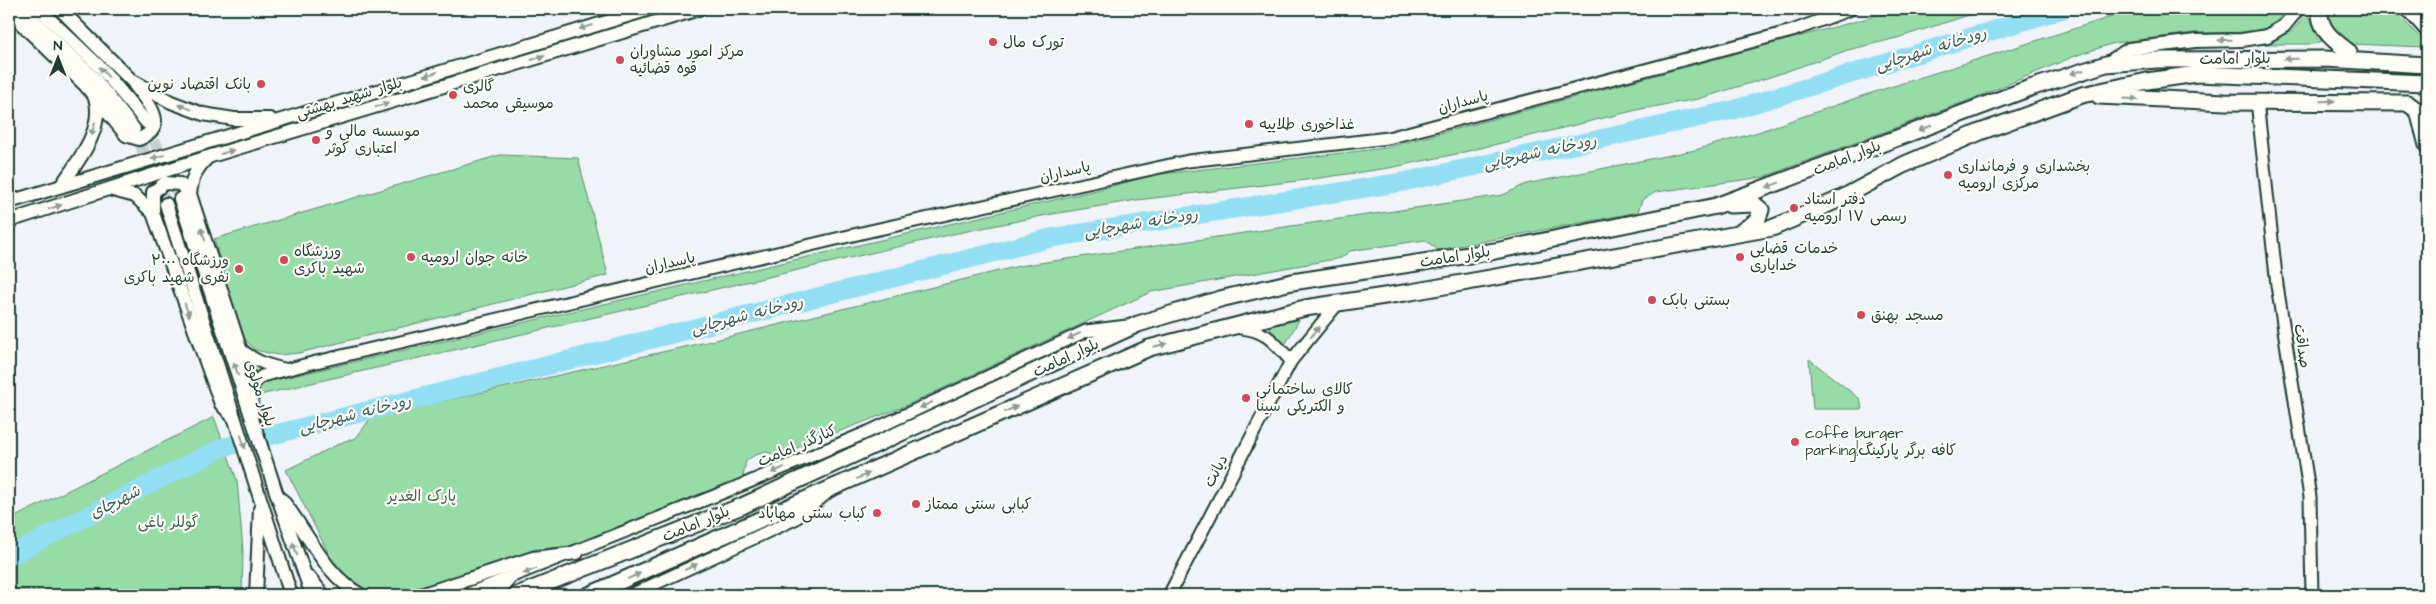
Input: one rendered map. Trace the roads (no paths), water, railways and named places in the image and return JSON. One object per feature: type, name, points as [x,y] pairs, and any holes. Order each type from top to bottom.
[{"type":"highway","points":[[2320,9],[2322,27],[2349,52]]},
{"type":"highway","points":[[2325,58],[2349,52],[2427,55]]},
{"type":"highway","name":"بلوار امامت","points":[[517,595],[742,506],[1138,324],[1220,299],[1292,282],[1495,251],[1716,206],[2038,85],[2106,64],[2157,60],[2325,58],[2427,65]]},
{"type":"highway","name":"بلوار امامت","points":[[589,595],[1149,348],[1230,326],[1339,302],[1772,228],[1840,199],[1903,166],[1971,136],[2082,95],[2147,81],[2197,74],[2427,83]]},
{"type":"highway","points":[[2082,95],[2143,99],[2257,102],[2407,103],[2418,111],[2427,145]]},
{"type":"highway","points":[[1716,206],[1754,204],[1759,207],[1760,216],[1757,221],[1734,235]]},
{"type":"main road","points":[[22,9],[93,78],[134,129]]},
{"type":"main road","points":[[39,9],[102,69],[147,123]]},
{"type":"main road","points":[[9,12],[85,85],[126,135],[139,139],[147,136],[152,131],[155,123],[153,114],[131,80],[60,9]]},
{"type":"main road","name":"بلوار شهید بهشتی","points":[[9,202],[650,9]]},
{"type":"main road","name":"بلوار شهید بهشتی","points":[[9,221],[208,157],[682,11],[699,9]]},
{"type":"main road","name":"پاسداران","points":[[252,385],[262,376],[285,370],[870,231],[1188,161],[1388,138],[1792,31],[1851,9]]},
{"type":"main road","points":[[2106,64],[2129,49],[2196,41],[2242,40],[2268,36],[2284,26],[2298,9]]},
{"type":"main road","points":[[2407,9],[2427,31]]},
{"type":"main road","points":[[131,80],[171,102],[203,114],[234,118],[285,118]]},
{"type":"main road","points":[[61,186],[94,130],[94,97]]},
{"type":"main road","name":"صداقت","points":[[2257,102],[2277,285],[2310,497],[2312,595]]},
{"type":"main road","points":[[185,197],[197,168],[208,157]]},
{"type":"main road","points":[[137,163],[152,213],[221,404],[236,420]]},
{"type":"main road","points":[[152,213],[153,192],[165,183],[180,184],[252,385],[251,415]]},
{"type":"main road","points":[[109,190],[135,196],[152,213]]},
{"type":"main road","name":"بلوار مولوی","points":[[185,197],[265,459],[312,595]]},
{"type":"main road","name":"بلوار مولوی","points":[[166,204],[261,499],[282,574],[291,595]]},
{"type":"main road","name":"دیانت","points":[[1169,595],[1291,361],[1339,302]]},
{"type":"main road","name":"کنارگذر امامت","points":[[465,595],[577,552],[868,432],[1086,331],[1138,324]]},
{"type":"main road","points":[[1230,326],[1254,329],[1268,336],[1291,361]]},
{"type":"main road","name":"پاسداران","points":[[239,348],[252,359],[265,365],[285,370]]},
{"type":"main road","points":[[631,595],[796,519],[833,489]]},
{"type":"main road","points":[[276,492],[298,520],[334,573],[348,589],[361,595]]},
{"type":"main road","points":[[256,595],[261,499]]},
{"type":"main road","points":[[420,595],[533,558],[577,552]]},
{"type":"main road","points":[[302,567],[322,595]]},
{"type":"main road","points":[[282,574],[286,595]]},
{"type":"main road","points":[[498,595],[509,579]]},
{"type":"waterway","name":"رودخانه شهرچایی","points":[[9,556],[221,448],[1051,238],[1403,182],[1733,110],[2063,9]]},
{"type":"tunnel","points":[[147,124],[180,199]]},
{"type":"tunnel","points":[[134,129],[166,204]]},
{"type":"place","name":"تورک مال","points":[[993,42]]},
{"type":"place","name":"مرکز امور مشاوران قوه قضائیه","points":[[620,60]]},
{"type":"place","name":"بانک اقتصاد نوین","points":[[261,84]]},
{"type":"place","name":"گالری موسیقی محمد","points":[[453,95]]},
{"type":"place","name":"غذاخوری طلاییه","points":[[1249,124]]},
{"type":"place","name":"موسسه مالی و اعتباری کوثر","points":[[316,140]]},
{"type":"place","name":"بخشداری و فرمانداری مرکزی ارومیه","points":[[1948,175]]},
{"type":"place","name":"دفتر اسناد رسمی ۱۷ ارومیه","points":[[1794,208]]},
{"type":"place","name":"خانه جوان ارومیه","points":[[411,257]]},
{"type":"place","name":"خدمات قضایی خدایاری","points":[[1740,257]]},
{"type":"place","name":"ورزشگاه شهید باکری","points":[[284,260]]},
{"type":"place","name":"ورزشگاه ۲۰۰۰ نفری شهید باکری","points":[[239,269]]},
{"type":"place","name":"بستنی بابک","points":[[1652,300]]},
{"type":"place","name":"مسجد بهنق","points":[[1861,315]]},
{"type":"place","name":"کالای ساختمانی و الکتریکی سینا","points":[[1246,398]]},
{"type":"place","name":"coffe burger parking|کافه برگر پارکینگ","points":[[1795,442]]},
{"type":"place","name":"کبابی سنتی ممتاز","points":[[916,504]]},
{"type":"place","name":"کباب سنتی مهاباد","points":[[877,513]]},
{"type":"park label","name":"پارک الغدیر","points":[[422,496]]},
{"type":"park label","name":"گوللر باغی","points":[[168,522]]},
{"type":"water label","name":"شهرچای","points":[[115,502]]}]
